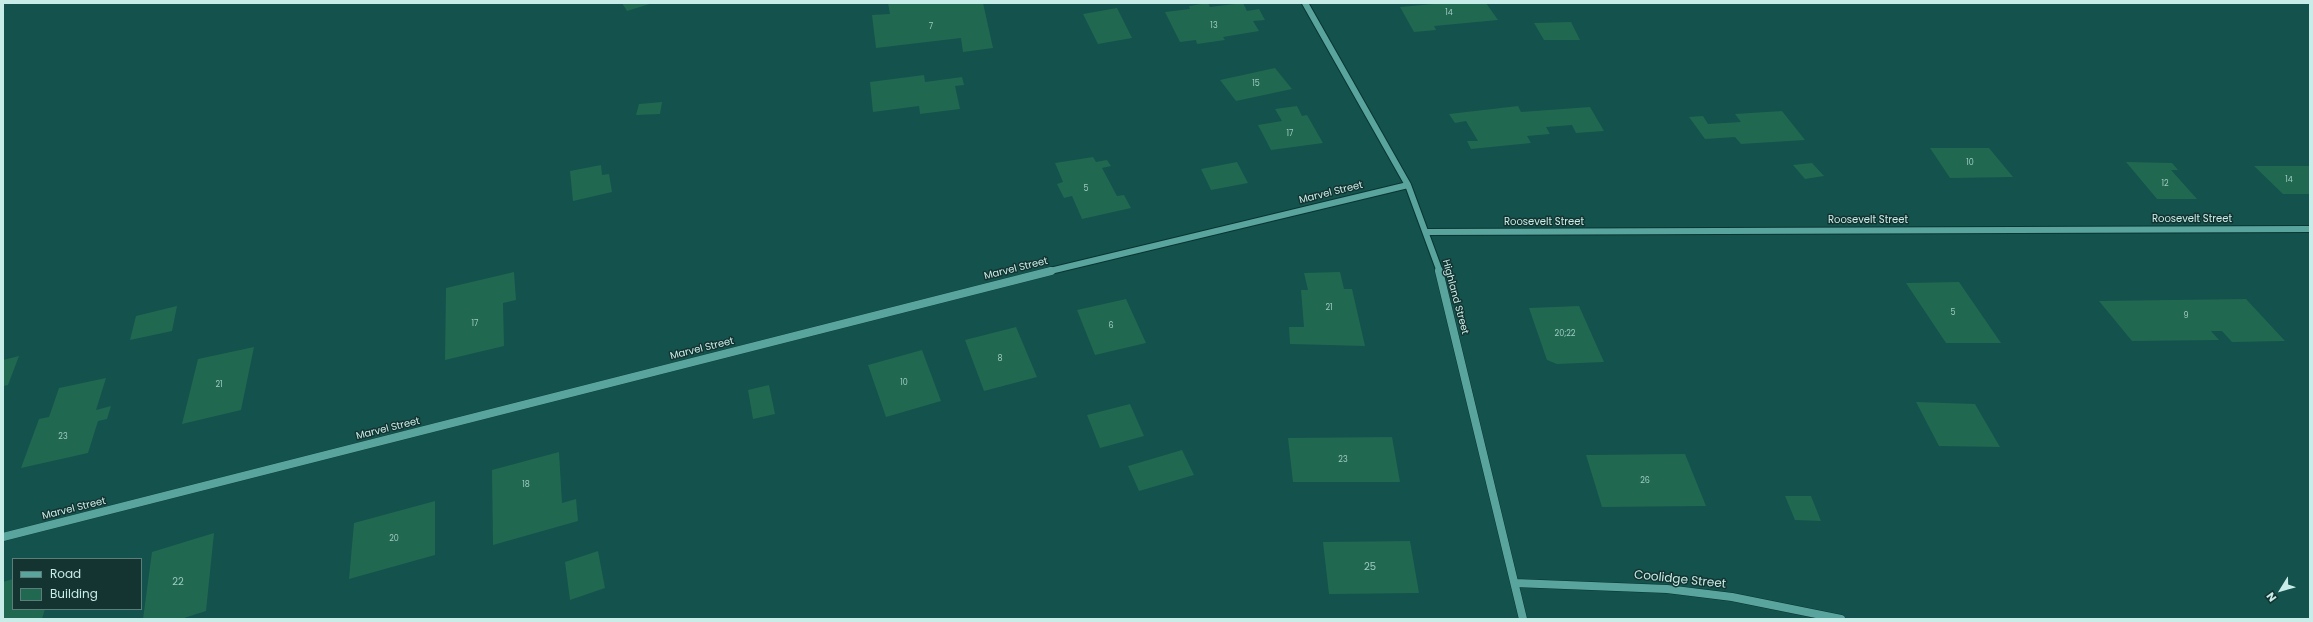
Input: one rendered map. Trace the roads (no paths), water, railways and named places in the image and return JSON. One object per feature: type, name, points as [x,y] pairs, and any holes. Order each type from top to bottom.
[{"type":"street","name":"Highland Street","points":[[1305,3],[1408,185],[1426,232],[1440,273],[1523,619]]},
{"type":"street","name":"Marvel Street","points":[[3,537],[1030,276],[1408,185]]},
{"type":"street","name":"Roosevelt Street","points":[[1426,232],[2310,229]]},
{"type":"street","name":"Coolidge Street","points":[[1514,583],[1667,589],[1747,600],[1798,609],[1840,619]]}]
